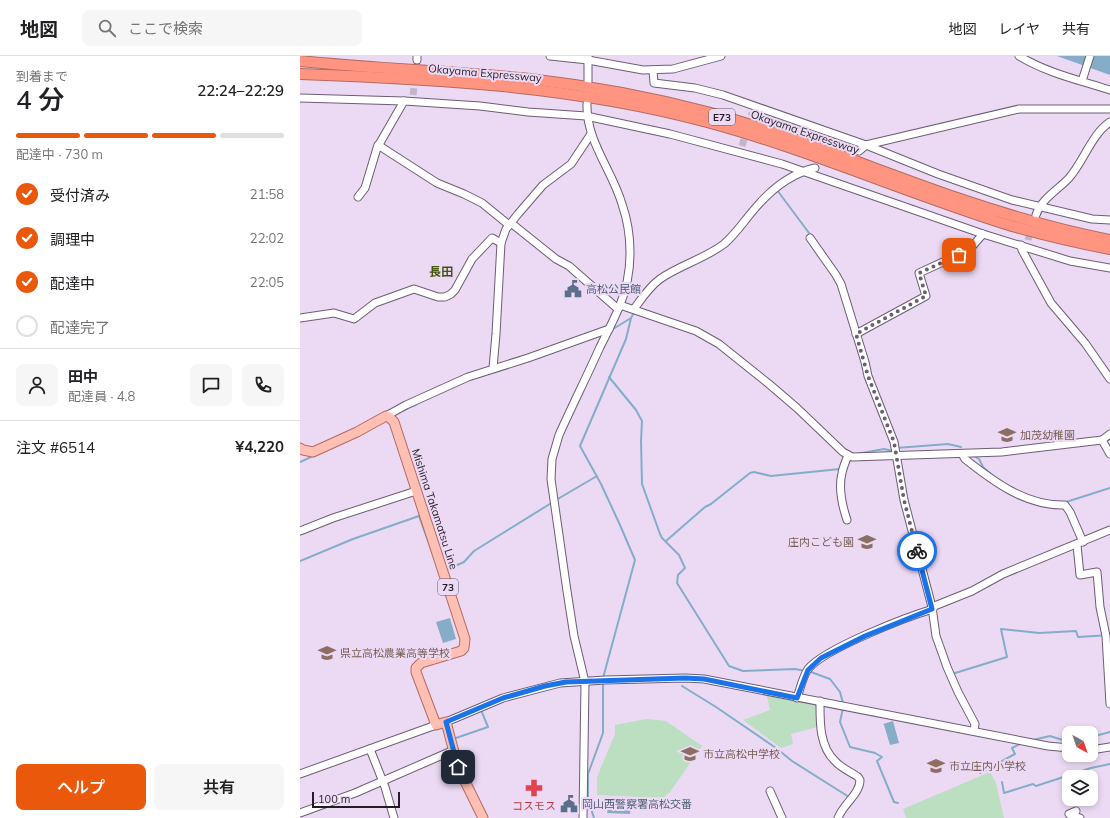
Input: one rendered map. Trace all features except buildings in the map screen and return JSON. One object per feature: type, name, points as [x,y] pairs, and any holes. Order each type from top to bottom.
[{"type":"highway","name":"Okayama Expressway","points":[[300,60],[318,63],[531,80],[575,85],[643,97],[709,113],[777,134],[954,197],[1018,218],[1110,240]]},
{"type":"highway","points":[[300,69],[363,76]]},
{"type":"highway","points":[[300,74],[363,76]]},
{"type":"highway","name":"Okayama Expressway","points":[[363,76],[487,84],[530,89],[606,99],[673,113],[775,142],[1007,224],[1048,236],[1110,249]]},
{"type":"main road","points":[[301,452],[313,452],[389,417]]},
{"type":"main road","name":"Mishima Takamatsu Line","points":[[389,417],[394,422],[465,639],[464,648],[461,651],[421,663],[416,668],[436,725]]},
{"type":"main road","points":[[436,725],[446,722],[458,767],[483,818]]},
{"type":"street","points":[[550,56],[588,58],[643,70],[673,69],[721,56]]},
{"type":"street","points":[[1020,56],[1061,75],[1083,78],[1110,90]]},
{"type":"street","points":[[1083,78],[1090,56]]},
{"type":"street","points":[[588,58],[588,81]]},
{"type":"street","points":[[653,70],[654,83],[695,88],[723,94],[754,109],[866,145],[938,174],[1012,200],[1092,219],[1110,220]]},
{"type":"street","points":[[300,98],[404,101],[413,98],[528,112],[586,116],[741,149],[982,234],[1025,244],[1070,260],[1110,268]]},
{"type":"street","points":[[358,197],[365,188],[374,154],[378,145],[404,101]]},
{"type":"street","points":[[583,818],[585,682],[574,636],[566,591],[553,502],[551,469],[557,441],[619,307],[627,278],[630,252],[628,230],[622,204],[619,194],[591,134],[586,116],[587,104]]},
{"type":"street","points":[[859,151],[866,145],[1019,109],[1110,109]]},
{"type":"street","points":[[1036,215],[1038,207],[1070,177],[1090,145],[1105,125],[1110,122]]},
{"type":"street","points":[[493,368],[501,244],[510,224],[539,189],[571,164],[591,134]]},
{"type":"street","points":[[378,145],[437,184],[464,194],[482,203],[556,259],[569,266],[619,307],[636,310],[696,331],[719,344],[769,384],[843,452],[851,456],[896,450],[962,454],[1002,452],[1102,440],[1110,434]]},
{"type":"street","points":[[636,310],[648,291],[660,279],[705,256],[725,243],[733,236],[767,196],[802,171],[815,168]]},
{"type":"street","points":[[858,333],[926,296],[919,273],[970,250],[982,234]]},
{"type":"street","points":[[300,318],[334,313],[354,319],[375,303],[414,289],[438,297],[448,296],[455,290],[472,259],[492,238],[501,244]]},
{"type":"street","points":[[810,238],[840,281],[858,333],[866,368],[891,431],[896,450],[907,516],[931,609],[936,636],[951,675],[975,724],[974,731]]},
{"type":"street","points":[[1025,244],[1022,250],[1051,303],[1085,344],[1110,379]]},
{"type":"street","points":[[389,417],[406,405],[462,380],[608,329]]},
{"type":"street","points":[[1102,440],[1110,454]]},
{"type":"street","points":[[962,454],[997,484],[1011,491],[1051,505],[1065,505],[1075,522],[1080,543],[1080,575],[1097,572],[1100,607],[1109,654],[1110,704]]},
{"type":"street","points":[[848,520],[842,503],[841,474],[851,456]]},
{"type":"street","points":[[300,531],[333,518],[416,490]]},
{"type":"street","points":[[797,698],[807,671],[816,662],[831,652],[972,591],[1003,574],[1110,530]]},
{"type":"street","points":[[446,722],[503,698],[560,683],[685,678],[704,679],[1048,746],[1062,747]]},
{"type":"street","points":[[820,701],[821,726],[827,752],[836,763],[858,777],[860,780],[859,789],[841,810],[838,818]]},
{"type":"street","points":[[300,774],[436,725]]},
{"type":"street","points":[[1098,749],[1110,747]]},
{"type":"street","points":[[370,749],[394,818]]},
{"type":"street","points":[[300,813],[382,782],[454,750]]},
{"type":"street","points":[[770,791],[782,818]]},
{"type":"street","points":[[1076,811],[1069,814],[1080,818]]},
{"type":"green space","points":[[767,696],[816,704],[817,727],[791,734],[793,744],[781,748],[743,720],[770,710]]},
{"type":"green space","points":[[646,719],[666,721],[702,746],[670,792],[664,797],[597,795],[597,777],[615,734],[615,725]]},
{"type":"green space","points":[[990,772],[996,783],[1004,818],[906,818],[903,809]]},
{"type":"water","points":[[1057,56],[1110,56],[1110,75]]},
{"type":"water","points":[[450,618],[456,639],[443,643],[436,622]]},
{"type":"water","points":[[893,721],[899,743],[890,745],[883,724]]},
{"type":"water","points":[[609,802],[631,802],[630,814],[607,813]]},
{"type":"waterway","points":[[777,190],[812,237]]},
{"type":"waterway","points":[[613,329],[631,318],[635,311]]},
{"type":"waterway","points":[[603,678],[635,560],[601,484],[580,446],[626,339],[631,318]]},
{"type":"waterway","points":[[609,377],[636,410],[642,421],[642,484],[662,538],[679,555],[685,568],[678,575],[677,583],[729,666],[743,671],[795,669],[811,672],[830,679],[840,692],[843,703]]},
{"type":"waterway","points":[[404,410],[417,404]]},
{"type":"waterway","points":[[896,448],[948,444],[961,447]]},
{"type":"waterway","points":[[856,454],[884,449],[893,451]]},
{"type":"waterway","points":[[300,462],[313,456]]},
{"type":"waterway","points":[[974,456],[979,459],[983,467],[992,475]]},
{"type":"waterway","points":[[666,541],[705,507],[711,504],[750,473],[754,472],[771,476],[840,469]]},
{"type":"waterway","points":[[556,500],[597,476]]},
{"type":"waterway","points":[[1066,502],[1110,488]]},
{"type":"waterway","points":[[446,570],[464,562],[474,551],[553,502]]},
{"type":"waterway","points":[[300,561],[353,539],[419,516],[435,560]]},
{"type":"waterway","points":[[952,674],[1007,657],[1001,629],[1039,633],[1076,631],[1078,637],[1110,635]]},
{"type":"waterway","points":[[594,818],[588,799],[588,774],[603,733],[603,682]]},
{"type":"waterway","points":[[682,686],[716,707],[776,748],[792,761],[849,797]]},
{"type":"waterway","points":[[843,708],[840,722],[850,747],[875,753],[882,757],[877,761],[894,802],[898,803]]},
{"type":"waterway","points":[[453,739],[488,727],[481,710]]},
{"type":"waterway","points":[[1098,735],[1110,732]]},
{"type":"waterway","points":[[1033,740],[1050,736],[1062,740]]},
{"type":"waterway","points":[[980,773],[1015,754],[1012,748],[1020,744]]},
{"type":"waterway","points":[[1002,782],[1004,793],[1033,784],[1036,786],[1091,768],[1110,764]]},
{"type":"tunnel","points":[[413,95],[417,60]]},
{"type":"tunnel","points":[[742,146],[752,113]]},
{"type":"tunnel","points":[[842,157],[859,151]]},
{"type":"tunnel","points":[[1028,240],[1031,228]]},
{"type":"way so far","points":[[917,551],[904,500],[891,431],[868,376],[856,334],[926,296],[919,273],[959,255]]},
{"type":"place","name":"高松公民館","points":[[573,289]]},
{"type":"place","name":"加茂幼稚園","points":[[1007,435]]},
{"type":"place","name":"庄内こども園","points":[[867,542]]},
{"type":"place","name":"県立高松農業高等学校","points":[[327,653]]},
{"type":"place","name":"市立高松中学校","points":[[690,754]]},
{"type":"place","name":"市立庄内小学校","points":[[936,766]]},
{"type":"place","name":"コスモス","points":[[534,788]]},
{"type":"place","name":"岡山西警察署高松交番","points":[[569,804]]},
{"type":"district","name":"長田","points":[[441,272]]},
{"type":"route","points":[[458,767],[446,722],[503,698],[545,686],[566,682],[685,678],[704,679],[797,698],[808,670],[821,658],[865,636],[932,609],[917,551]]}]
